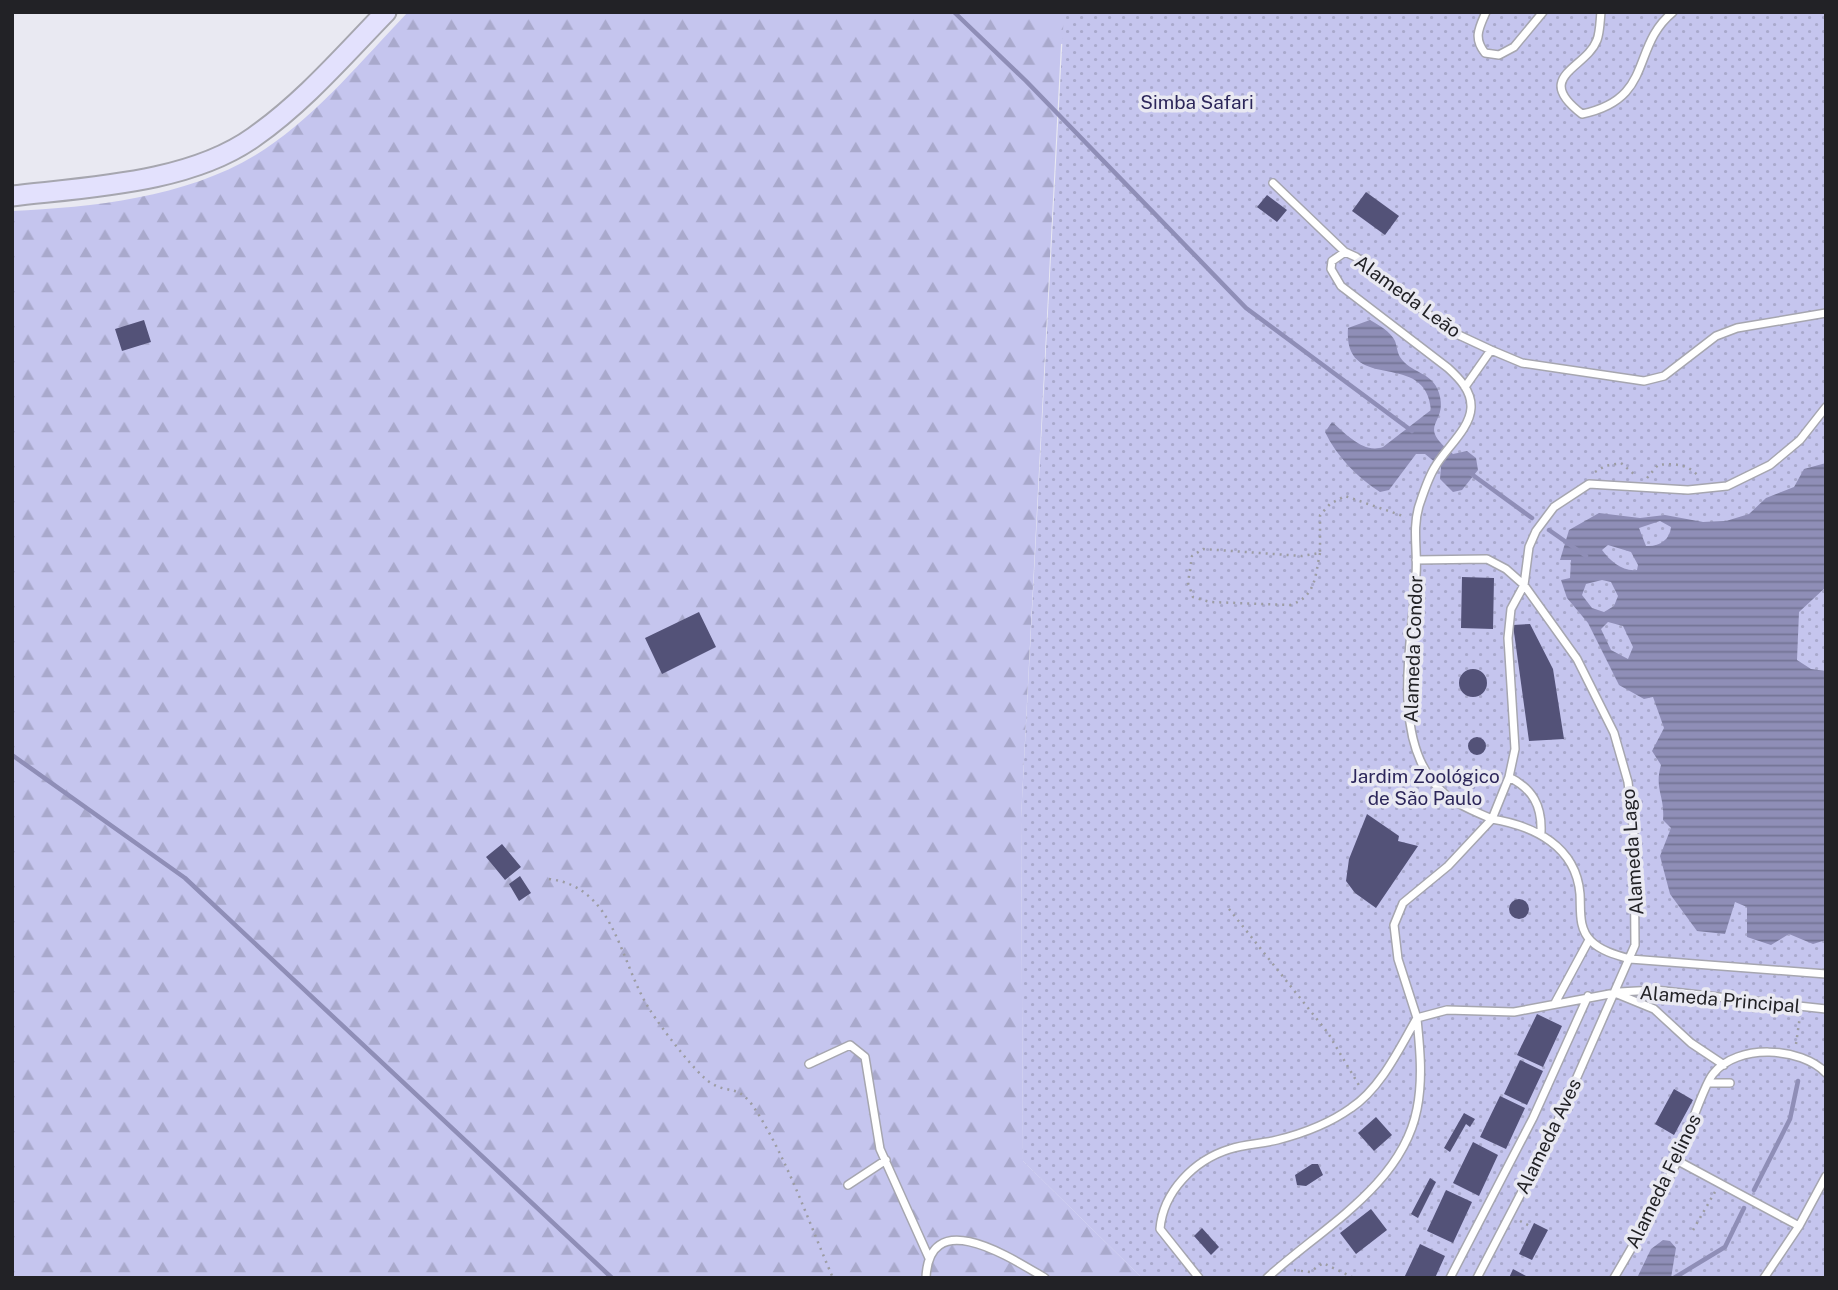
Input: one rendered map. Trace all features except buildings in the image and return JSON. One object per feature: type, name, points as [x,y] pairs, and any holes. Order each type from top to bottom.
[{"type":"main road","points":[[12,197],[141,178],[198,166],[253,138],[311,90],[386,12]]},
{"type":"lane","points":[[1486,12],[1476,32],[1479,45],[1485,53],[1499,55],[1514,47],[1543,12]]},
{"type":"lane","points":[[1601,12],[1596,42],[1568,69],[1561,89],[1567,103],[1581,114],[1616,102],[1632,86],[1654,36],[1673,12]]},
{"type":"lane","name":"Alameda Leão","points":[[1273,183],[1345,252],[1356,257],[1448,330],[1522,363],[1643,382],[1664,376],[1716,336],[1737,328],[1826,313]]},
{"type":"lane","name":"Alameda Leão","points":[[1345,252],[1332,261],[1331,269],[1341,286],[1448,368],[1465,387]]},
{"type":"lane","points":[[1465,387],[1491,350]]},
{"type":"lane","name":"Alameda Condor","points":[[1465,387],[1470,398],[1470,413],[1434,468],[1415,523],[1416,560],[1410,632],[1410,732],[1419,761],[1434,784],[1460,805],[1492,819]]},
{"type":"lane","points":[[1267,1278],[1366,1195],[1388,1171],[1417,1111],[1420,1081],[1417,1018],[1398,959],[1394,925],[1403,903],[1462,853],[1492,819],[1509,777],[1515,749],[1508,638],[1510,617],[1511,609],[1524,585],[1525,565],[1536,531],[1554,507],[1589,484],[1709,489],[1727,486],[1770,465],[1800,440],[1826,407]]},
{"type":"lane","name":"Alameda Lago","points":[[1416,560],[1487,559],[1506,569],[1524,585],[1577,659],[1614,733],[1628,782],[1634,835],[1637,930],[1630,959],[1615,993]]},
{"type":"lane","points":[[1509,777],[1526,785],[1533,794],[1541,819],[1541,832]]},
{"type":"lane","points":[[1199,1278],[1160,1229],[1161,1216],[1170,1193],[1193,1170],[1227,1150],[1277,1140],[1352,1108],[1385,1071],[1417,1018],[1447,1010],[1494,1013],[1555,1003],[1589,940],[1581,916],[1580,890],[1567,855],[1541,832],[1492,819]]},
{"type":"lane","name":"Alameda Principal","points":[[1589,940],[1601,948],[1630,959],[1826,972]]},
{"type":"lane","name":"Alameda Principal","points":[[1555,1003],[1588,996],[1655,990],[1826,1009]]},
{"type":"lane","points":[[1615,993],[1635,999],[1669,1019],[1691,1043],[1724,1065],[1742,1057],[1760,1054],[1795,1054],[1816,1063],[1826,1073]]},
{"type":"lane","name":"Alameda Aves","points":[[1477,1278],[1552,1134],[1615,993]]},
{"type":"lane","name":"Alameda Aves","points":[[1450,1278],[1533,1118],[1588,996]]},
{"type":"lane","points":[[809,1063],[850,1045],[865,1058],[880,1149],[929,1258],[926,1278]]},
{"type":"lane","name":"Alameda Felinos","points":[[1614,1278],[1652,1213],[1678,1161],[1712,1074],[1724,1065]]},
{"type":"lane","points":[[1708,1083],[1730,1083]]},
{"type":"lane","points":[[848,1185],[886,1160]]},
{"type":"lane","points":[[1678,1161],[1799,1226]]},
{"type":"lane","points":[[1764,1278],[1799,1226],[1826,1177]]},
{"type":"lane","points":[[929,1258],[945,1243],[963,1240],[990,1247],[1045,1278]]},
{"type":"path","points":[[1589,484],[1595,472],[1605,466],[1621,463],[1644,487]]},
{"type":"path","points":[[1644,487],[1648,473],[1657,465],[1672,463],[1694,470],[1709,489]]},
{"type":"path","points":[[1320,553],[1302,556],[1203,550],[1192,556],[1188,583],[1193,597],[1210,602],[1290,605],[1303,601],[1311,592],[1320,553],[1320,515],[1330,504],[1345,496],[1400,513],[1415,523]]},
{"type":"path","points":[[549,879],[565,881],[594,898],[615,936],[635,985],[657,1021],[705,1079],[719,1087],[736,1090],[750,1101],[766,1129],[833,1278]]},
{"type":"path","points":[[1229,909],[1328,1033],[1365,1096]]},
{"type":"path","points":[[1795,1054],[1801,1006]]},
{"type":"path","points":[[1693,1230],[1720,1183]]},
{"type":"path","points":[[1279,1266],[1310,1272],[1323,1263],[1354,1278]]},
{"type":"green space","points":[[408,12],[1826,12],[1061,44],[1021,818],[1023,1161],[1142,1278],[12,1278],[12,211],[77,206],[143,196],[175,189],[237,165],[265,149],[304,119],[340,85]]},
{"type":"green space","name":"Jardim Zoológico de São Paulo","points":[[1064,12],[1826,12],[1826,1278],[1142,1278],[1023,1161],[1021,818]]},
{"type":"shaded area","points":[[1370,320],[1391,335],[1404,362],[1436,386],[1441,404],[1434,430],[1442,444],[1453,454],[1467,451],[1476,458],[1478,470],[1462,490],[1453,492],[1440,479],[1441,467],[1425,454],[1416,454],[1389,490],[1380,492],[1349,466],[1325,432],[1332,422],[1362,445],[1369,448],[1383,447],[1431,410],[1426,391],[1415,380],[1358,361],[1350,348],[1348,328]]},
{"type":"shaded area","points":[[1826,463],[1826,587],[1799,612],[1797,660],[1811,669],[1826,671],[1826,940],[1813,944],[1789,934],[1771,945],[1747,937],[1747,907],[1735,902],[1725,934],[1697,931],[1670,894],[1660,856],[1671,828],[1663,820],[1659,787],[1661,765],[1652,751],[1664,728],[1653,697],[1644,699],[1619,685],[1588,623],[1567,598],[1561,580],[1570,578],[1571,560],[1560,560],[1569,530],[1599,513],[1640,518],[1665,515],[1703,522],[1726,521],[1749,514],[1766,498],[1794,487],[1804,469]],"holes":[[[1660,521],[1671,527],[1666,539],[1651,546],[1646,546],[1639,528]],[[1608,545],[1631,552],[1638,565],[1637,570],[1617,565],[1602,550]],[[1602,580],[1611,582],[1618,596],[1614,606],[1604,612],[1592,608],[1582,595],[1586,584]],[[1608,622],[1623,626],[1633,647],[1628,659],[1611,650],[1601,629]]]},
{"type":"shaded area","points":[[1663,1240],[1670,1241],[1676,1248],[1671,1278],[1637,1278],[1651,1249]]},
{"type":"waterway","points":[[954,12],[1026,81],[1246,308],[1412,431]]},
{"type":"waterway","points":[[1470,473],[1532,518]]},
{"type":"waterway","points":[[1549,530],[1586,556]]},
{"type":"waterway","points":[[12,755],[185,878],[612,1278]]},
{"type":"waterway","points":[[1754,1190],[1790,1119],[1798,1081]]},
{"type":"waterway","points":[[1674,1278],[1725,1247],[1744,1208]]},
{"type":"park label","name":"Simba Safari","points":[[1197,102]]}]
